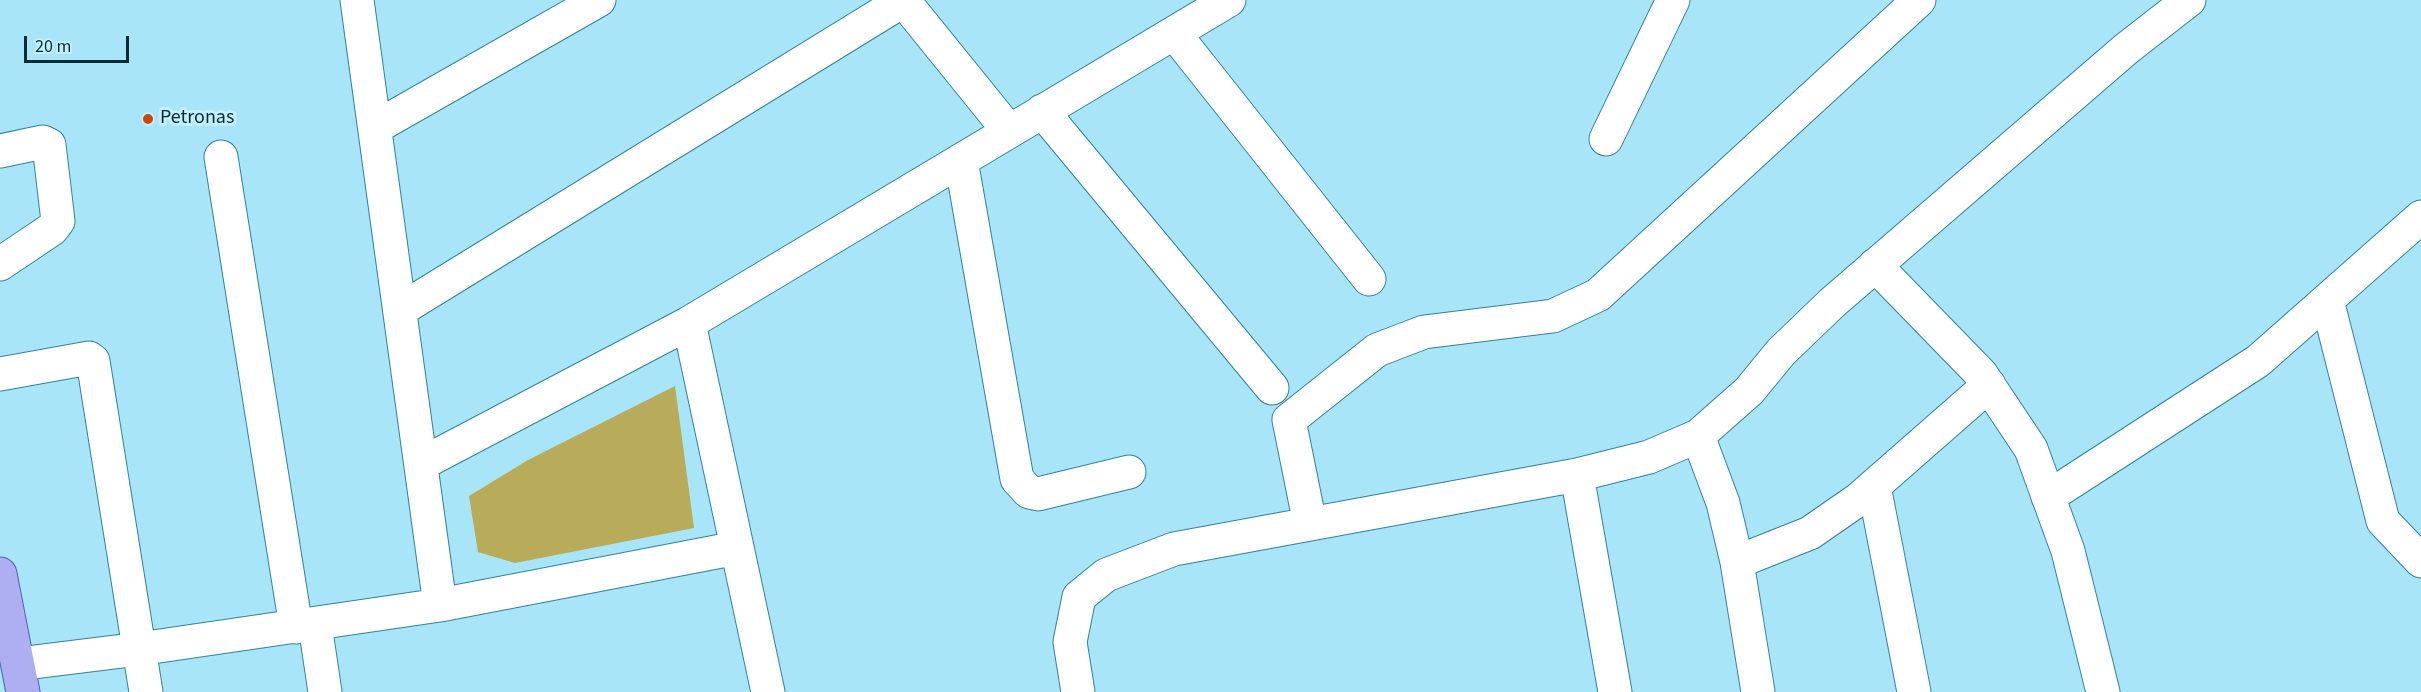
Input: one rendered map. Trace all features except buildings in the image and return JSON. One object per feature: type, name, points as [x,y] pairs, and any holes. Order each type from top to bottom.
[{"type":"main road","points":[[0,574],[20,678]]},
{"type":"street","points":[[357,0],[440,605]]},
{"type":"street","points":[[376,127],[599,0]]},
{"type":"street","points":[[400,310],[904,0],[1009,131]]},
{"type":"street","points":[[421,464],[689,323],[1229,0]]},
{"type":"street","points":[[1606,139],[1673,0]]},
{"type":"street","points":[[1310,524],[1289,420],[1377,350],[1424,332],[1553,316],[1598,295],[1919,0]]},
{"type":"street","points":[[1078,692],[1070,642],[1079,597],[1106,575],[1174,549],[1576,475],[1649,457],[1698,436],[1749,391],[1781,352],[1832,303],[2126,49],[2189,0]]},
{"type":"street","points":[[1174,33],[1369,279]]},
{"type":"street","points":[[1042,111],[1272,388]]},
{"type":"street","points":[[0,151],[43,141],[49,144],[58,221],[52,229],[0,264]]},
{"type":"street","points":[[221,157],[305,626],[325,692]]},
{"type":"street","points":[[961,160],[1017,479],[1029,492],[1038,494],[1129,472]]},
{"type":"street","points":[[2048,497],[2258,361],[2421,217]]},
{"type":"street","points":[[1875,265],[1981,374],[2031,449],[2068,551],[2103,692]]},
{"type":"street","points":[[2327,300],[2383,521],[2421,561]]},
{"type":"street","points":[[689,323],[768,692]]},
{"type":"street","points":[[0,374],[89,358],[93,361],[146,692]]},
{"type":"street","points":[[1737,562],[1810,533],[1874,486],[1989,385]]},
{"type":"street","points":[[1698,436],[1723,503],[1737,562],[1758,692]]},
{"type":"street","points":[[1576,475],[1615,692]]},
{"type":"street","points":[[1874,486],[1914,692]]},
{"type":"street","points":[[20,678],[139,650],[440,605],[737,548]]},
{"type":"shaded area","points":[[675,386],[694,528],[515,563],[478,552],[469,496],[528,460]]},
{"type":"place","name":"Petronas","points":[[148,119]]}]
